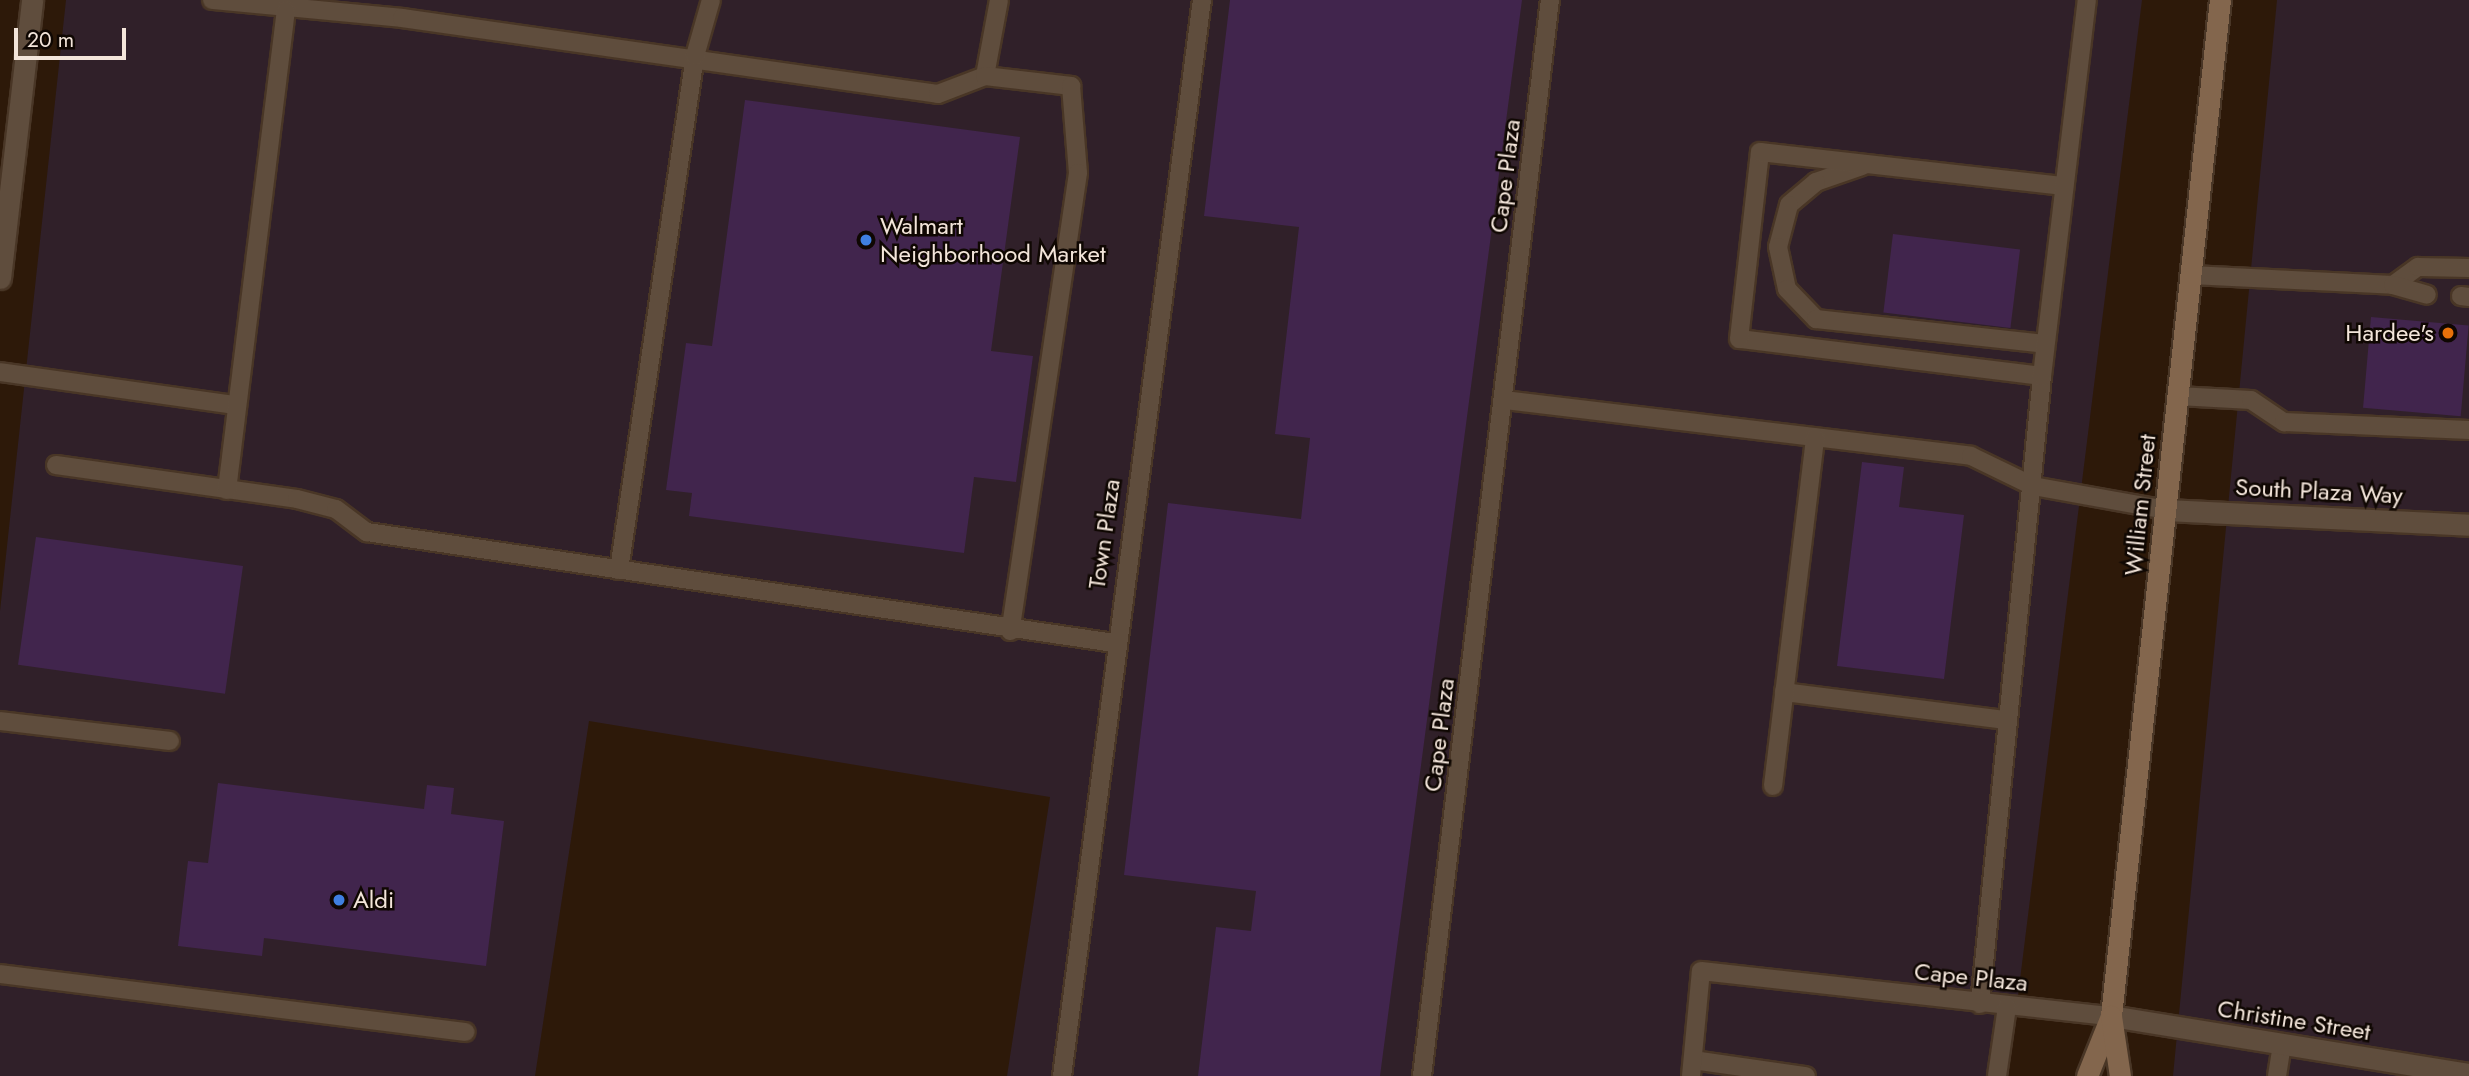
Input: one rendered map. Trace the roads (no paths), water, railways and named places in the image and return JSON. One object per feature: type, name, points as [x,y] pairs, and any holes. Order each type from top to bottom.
[{"type":"main road","name":"William Street","points":[[2120,1076],[2111,1016],[2220,0]]},
{"type":"main road","name":"William Street","points":[[2087,1076],[2111,1016]]},
{"type":"street","points":[[0,278],[32,0]]},
{"type":"street","name":"South Plaza Way","points":[[2166,510],[2469,525]]},
{"type":"street","name":"Christine Street","points":[[2111,1016],[2282,1046],[2469,1074]]},
{"type":"lane","points":[[212,0],[286,11],[402,18],[695,56],[938,94],[985,76],[1071,86],[1078,173],[1010,631]]},
{"type":"lane","points":[[620,570],[695,56],[711,0]]},
{"type":"lane","points":[[985,76],[999,0]]},
{"type":"lane","name":"Town Plaza","points":[[1062,1076],[1114,643],[1202,0]]},
{"type":"lane","name":"Cape Plaza","points":[[1422,1076],[1550,0]]},
{"type":"lane","points":[[1980,1003],[2045,344],[2087,0]]},
{"type":"lane","points":[[226,490],[234,405],[286,11]]},
{"type":"lane","points":[[2042,376],[1740,339],[1760,152],[2064,186]]},
{"type":"lane","points":[[1865,164],[1816,182],[1790,205],[1778,247],[1787,289],[1816,319],[2045,344]]},
{"type":"lane","points":[[2393,285],[2418,267],[2469,268]]},
{"type":"lane","points":[[2191,275],[2393,285],[2427,295]]},
{"type":"lane","points":[[0,372],[234,405]]},
{"type":"lane","points":[[2178,396],[2251,400],[2284,422],[2469,430]]},
{"type":"lane","points":[[1504,400],[1971,456],[2033,486],[2166,510]]},
{"type":"lane","points":[[1773,786],[1815,438]]},
{"type":"lane","points":[[56,465],[336,509],[367,532],[1010,631],[1114,643]]},
{"type":"lane","points":[[1784,692],[2007,720]]},
{"type":"lane","points":[[0,721],[170,741]]},
{"type":"lane","name":"Cape Plaza","points":[[1692,1068],[1701,971],[2007,1007],[2111,1016]]},
{"type":"lane","points":[[0,974],[465,1032]]},
{"type":"lane","points":[[1997,1076],[2007,1007]]},
{"type":"lane","points":[[2277,1076],[2282,1046]]},
{"type":"lane","points":[[1692,1068],[1806,1076]]},
{"type":"place","name":"Walmart Neighborhood Market","points":[[866,240]]},
{"type":"place","name":"Hardee's","points":[[2448,333]]},
{"type":"place","name":"Aldi","points":[[339,900]]}]
